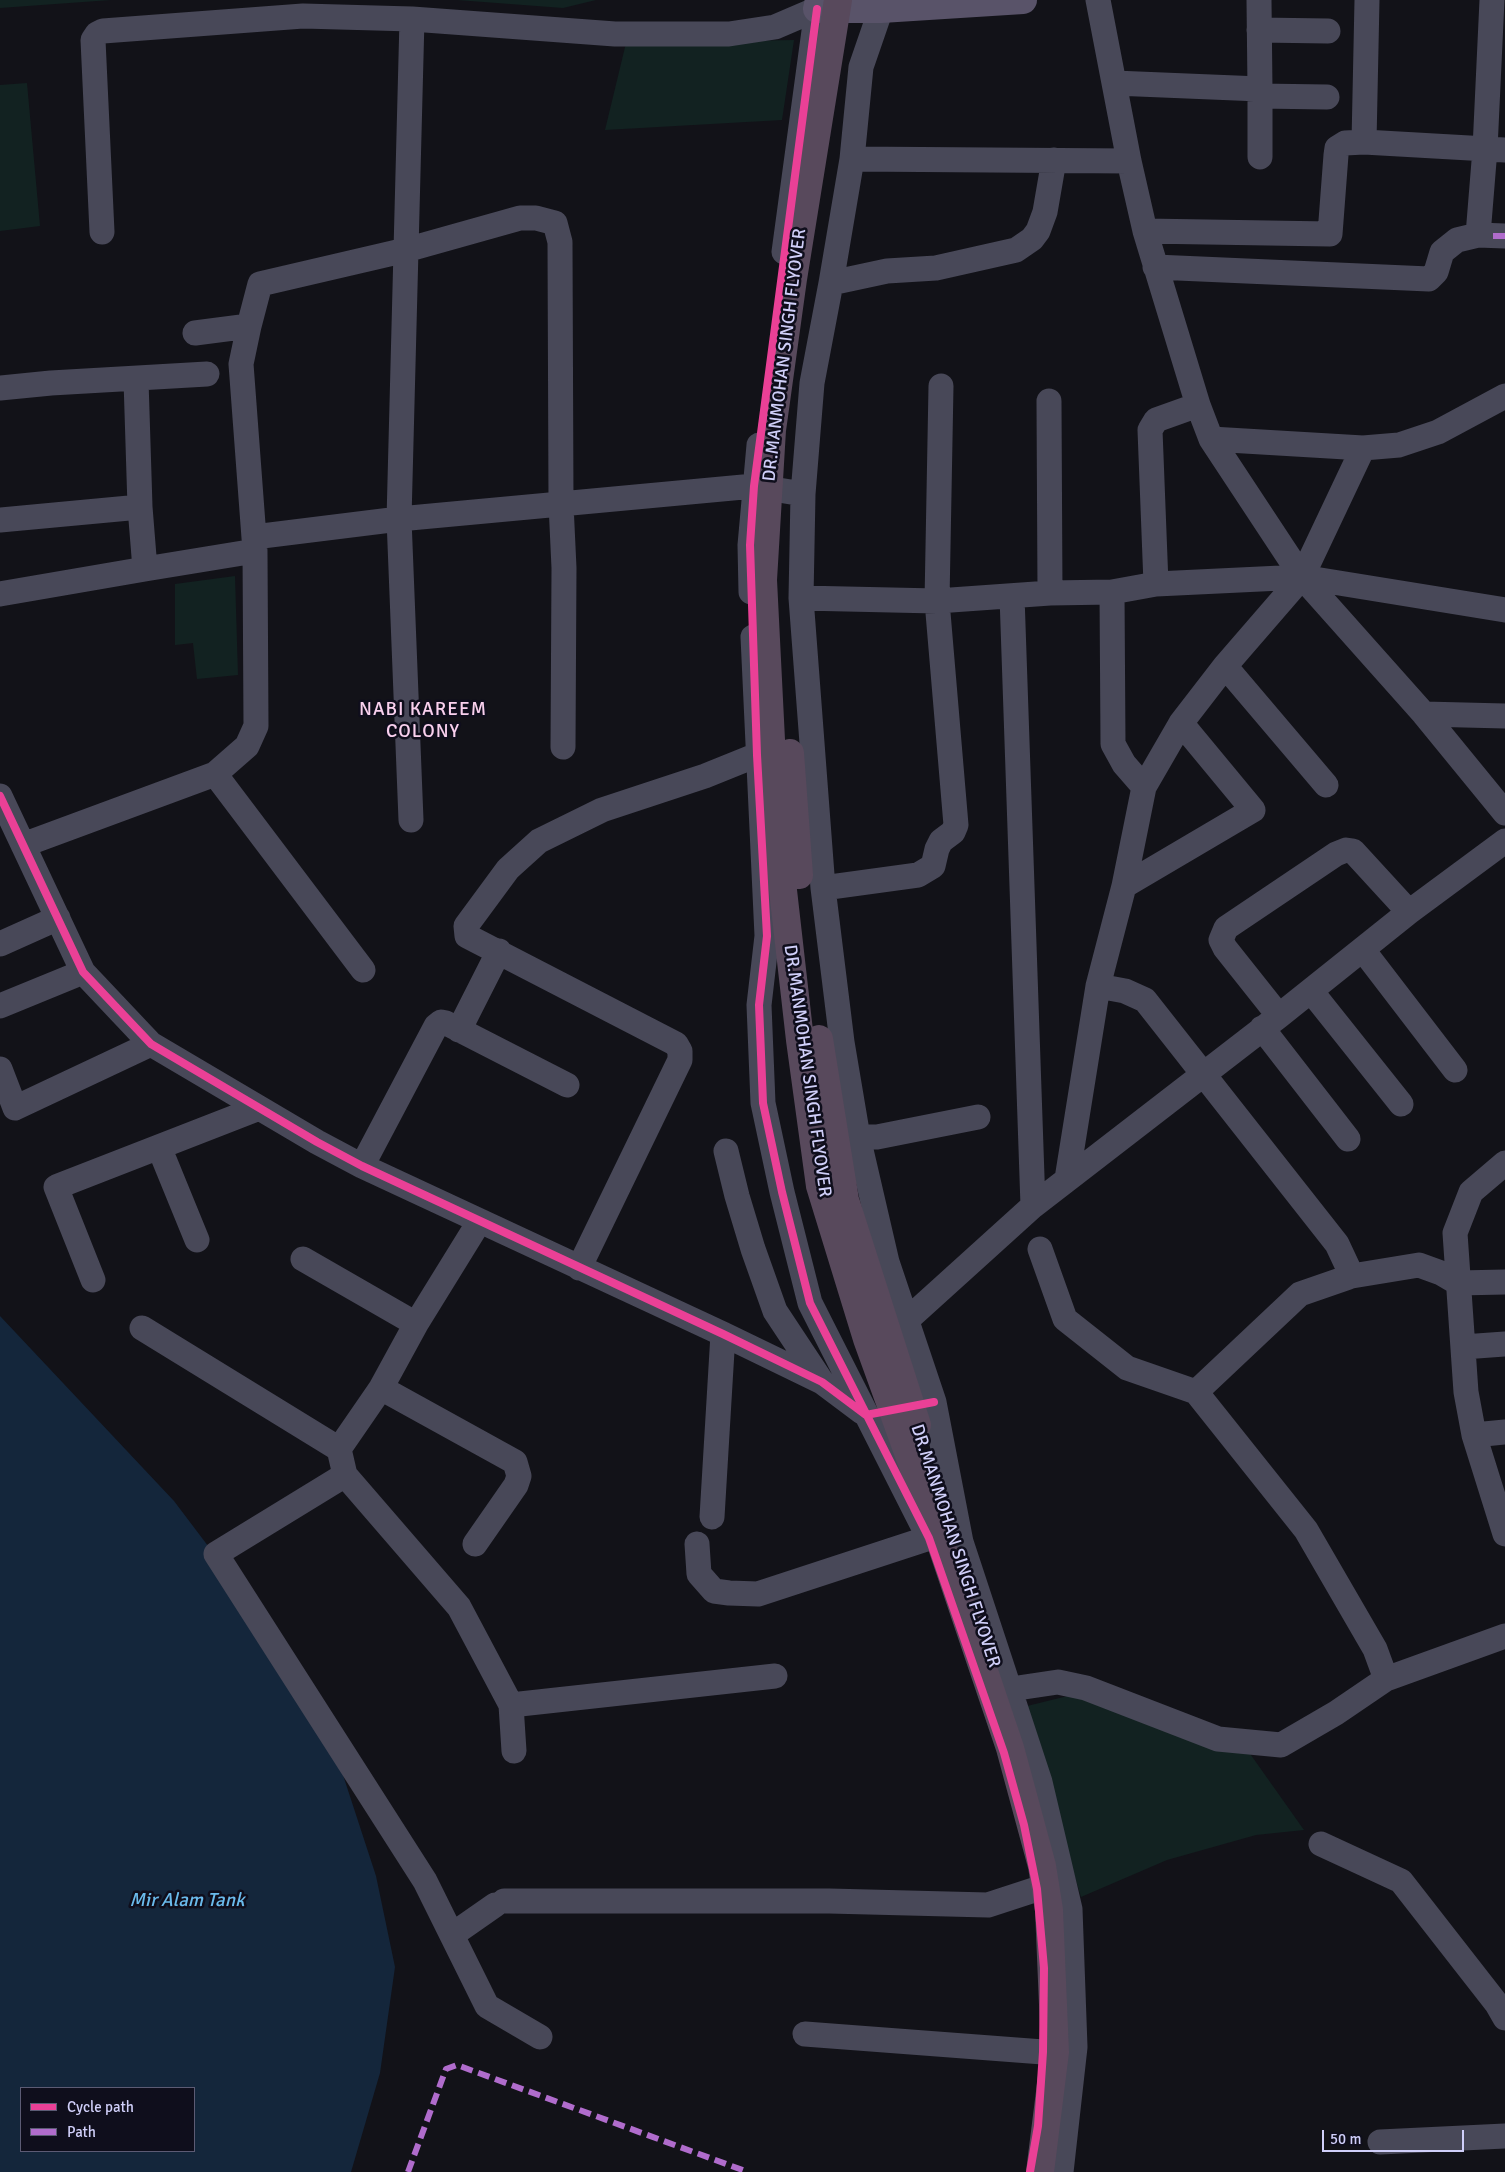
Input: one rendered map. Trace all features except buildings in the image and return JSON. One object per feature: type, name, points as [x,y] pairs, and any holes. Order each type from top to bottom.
[{"type":"highway","name":"DR.MANMOHAN SINGH FLYOVER","points":[[853,0],[846,29],[789,430],[780,532],[784,669],[806,963],[845,1200],[1040,1812],[1062,1903],[1068,2014],[1060,2169]]},
{"type":"highway","name":"DR.MANMOHAN SINGH FLYOVER","points":[[824,3],[793,279],[772,430],[763,580],[775,820],[800,1040],[820,1186],[867,1339],[941,1544],[1010,1748],[1042,1866],[1049,1910],[1060,2169]]},
{"type":"main road","points":[[824,3],[882,4],[1023,0]]},
{"type":"street","points":[[1098,0],[1129,161],[1145,231],[1198,405],[1211,439],[1302,577],[1424,714],[1505,813]]},
{"type":"street","points":[[1259,0],[1260,157]]},
{"type":"street","points":[[1364,142],[1367,0]]},
{"type":"street","points":[[1478,235],[1495,149],[1492,0]]},
{"type":"street","points":[[102,232],[93,40],[97,34],[103,31],[303,16],[412,19],[615,34],[729,34],[776,27],[824,3]]},
{"type":"street","points":[[824,3],[754,486],[750,545],[757,755],[767,936],[759,1005],[763,1103],[782,1192],[810,1303],[929,1538],[1004,1753],[1024,1825],[1037,1890],[1044,1968],[1043,2052],[1038,2126],[1030,2172]]},
{"type":"street","points":[[882,4],[861,67],[852,159],[812,382],[803,494],[801,598],[823,888],[842,1042],[858,1137],[887,1262],[934,1402],[961,1542],[1011,1689],[1040,1782],[1070,1909],[1074,2047],[1060,2169]]},
{"type":"street","points":[[410,820],[399,519],[412,19]]},
{"type":"street","points":[[1259,30],[1328,31]]},
{"type":"street","points":[[1114,83],[1327,97]]},
{"type":"street","points":[[1145,231],[1330,234],[1337,148],[1345,143],[1364,142],[1495,149]]},
{"type":"street","points":[[852,159],[1129,161]]},
{"type":"street","points":[[831,283],[887,271],[936,268],[1016,250],[1032,239],[1038,232],[1045,212],[1054,160]]},
{"type":"street","points":[[13,837],[215,774],[247,746],[256,726],[254,544],[241,364],[248,326],[260,284],[406,250],[520,218],[536,218],[554,224],[560,242],[564,568],[563,747]]},
{"type":"street","points":[[1155,267],[1429,279],[1436,272],[1442,252],[1457,240],[1478,235],[1505,236]]},
{"type":"street","points":[[195,333],[248,326]]},
{"type":"street","points":[[0,388],[51,383],[136,380],[208,374]]},
{"type":"street","points":[[136,380],[140,507],[145,569]]},
{"type":"street","points":[[823,888],[918,874],[933,866],[941,841],[952,832],[956,825],[937,601],[940,386]]},
{"type":"street","points":[[1211,439],[1363,448],[1399,444],[1438,432],[1505,396]]},
{"type":"street","points":[[1048,401],[1050,593]]},
{"type":"street","points":[[1156,584],[1150,430],[1156,420],[1198,405]]},
{"type":"street","points":[[1067,1179],[1098,986],[1124,886],[1144,787],[1182,723],[1225,666],[1302,577],[1363,448]]},
{"type":"street","points":[[0,594],[145,569],[254,544],[399,519],[754,486],[803,494]]},
{"type":"street","points":[[0,520],[140,507]]},
{"type":"street","points":[[801,598],[937,601],[1050,593],[1112,592],[1156,584],[1302,577],[1505,610]]},
{"type":"street","points":[[1112,592],[1113,744],[1124,764],[1144,787]]},
{"type":"street","points":[[1012,596],[1032,1206]]},
{"type":"street","points":[[1225,666],[1326,785]]},
{"type":"street","points":[[1424,714],[1505,716]]},
{"type":"street","points":[[1124,886],[1253,810],[1182,723]]},
{"type":"street","points":[[579,1268],[680,1060],[680,1051],[676,1044],[467,936],[466,926],[508,869],[538,841],[602,810],[705,776],[757,755]]},
{"type":"street","points":[[215,774],[363,970]]},
{"type":"street","points":[[0,796],[13,837],[58,918],[83,972],[150,1044],[362,1166],[822,1382],[866,1415],[934,1402]]},
{"type":"street","points":[[907,1320],[1032,1206],[1204,1075],[1410,912],[1505,841]]},
{"type":"street","points":[[1348,1140],[1271,1022],[1221,940],[1226,928],[1336,854],[1346,850],[1352,851],[1410,912]]},
{"type":"street","points":[[0,944],[58,918]]},
{"type":"street","points":[[1363,950],[1455,1070]]},
{"type":"street","points":[[459,1030],[499,951]]},
{"type":"street","points":[[0,1006],[83,972]]},
{"type":"street","points":[[1098,986],[1125,991],[1145,1000],[1337,1244],[1352,1276]]},
{"type":"street","points":[[1311,991],[1401,1104]]},
{"type":"street","points":[[362,1166],[436,1026],[440,1022],[446,1023],[567,1085]]},
{"type":"street","points":[[0,1069],[7,1111],[150,1044]]},
{"type":"street","points":[[93,1280],[56,1187],[259,1108]]},
{"type":"street","points":[[858,1137],[877,1137],[978,1117]]},
{"type":"street","points":[[158,1147],[197,1240]]},
{"type":"street","points":[[726,1151],[753,1249],[775,1311],[822,1382]]},
{"type":"street","points":[[1505,1163],[1471,1192],[1455,1234],[1466,1392],[1474,1435],[1505,1534]]},
{"type":"street","points":[[339,1449],[381,1388],[416,1324],[479,1222]]},
{"type":"street","points":[[1040,1249],[1065,1319],[1127,1368],[1196,1392],[1306,1530],[1375,1649],[1386,1679]]},
{"type":"street","points":[[303,1258],[416,1324]]},
{"type":"street","points":[[1196,1392],[1300,1294],[1352,1276],[1418,1265],[1441,1273],[1458,1283],[1505,1282]]},
{"type":"street","points":[[142,1328],[339,1449],[345,1475],[459,1607],[511,1705],[514,1751]]},
{"type":"street","points":[[712,1516],[723,1334]]},
{"type":"street","points":[[1463,1346],[1505,1344]]},
{"type":"street","points":[[381,1388],[515,1462],[519,1476],[516,1485],[475,1544]]},
{"type":"street","points":[[1474,1435],[1505,1432]]},
{"type":"street","points":[[345,1475],[216,1554],[425,1881],[487,2006],[540,2037]]},
{"type":"street","points":[[697,1544],[699,1574],[714,1591],[758,1594],[929,1538]]},
{"type":"street","points":[[1011,1689],[1058,1682],[1077,1686],[1218,1739],[1281,1744],[1336,1713],[1386,1679],[1505,1636]]},
{"type":"street","points":[[511,1705],[775,1676]]},
{"type":"street","points":[[1321,1844],[1401,1881],[1498,2004],[1505,2018]]},
{"type":"street","points":[[452,1935],[500,1903],[829,1901],[988,1905],[1037,1890]]},
{"type":"street","points":[[805,2034],[1043,2052]]},
{"type":"street","points":[[1380,2142],[1505,2136]]},
{"type":"shaded area","points":[[0,0],[111,0],[0,8]]},
{"type":"shaded area","points":[[457,0],[596,0],[563,8]]},
{"type":"shaded area","points":[[794,40],[782,120],[605,130],[626,43]]},
{"type":"shaded area","points":[[27,83],[40,226],[0,231],[0,85]]},
{"type":"shaded area","points":[[235,576],[238,675],[197,679],[193,643],[175,645],[175,584]]},
{"type":"shaded area","points":[[1080,1693],[1246,1748],[1304,1830],[1256,1835],[1167,1860],[1081,1897],[1023,1707]]},
{"type":"water","name":"Mir Alam Tank","points":[[0,1316],[174,1501],[258,1612],[343,1775],[376,1876],[395,1967],[380,2073],[351,2172],[0,2172]]},
{"type":"marked path","points":[[1493,236],[1505,236]]},
{"type":"marked path","points":[[408,2172],[446,2069],[457,2065],[748,2172]]},
{"type":"cycle path","points":[[817,9],[754,486],[750,545],[757,755],[767,936],[759,1005],[763,1103],[782,1192],[810,1303],[929,1538],[1004,1753],[1024,1825],[1037,1889],[1044,1968],[1043,2052],[1038,2126],[1030,2172]]},
{"type":"cycle path","points":[[0,796],[83,972],[151,1044],[317,1142],[362,1166],[822,1382],[866,1415],[934,1402]]},
{"type":"district","name":"NABI KAREEM COLONY","points":[[423,721]]}]
